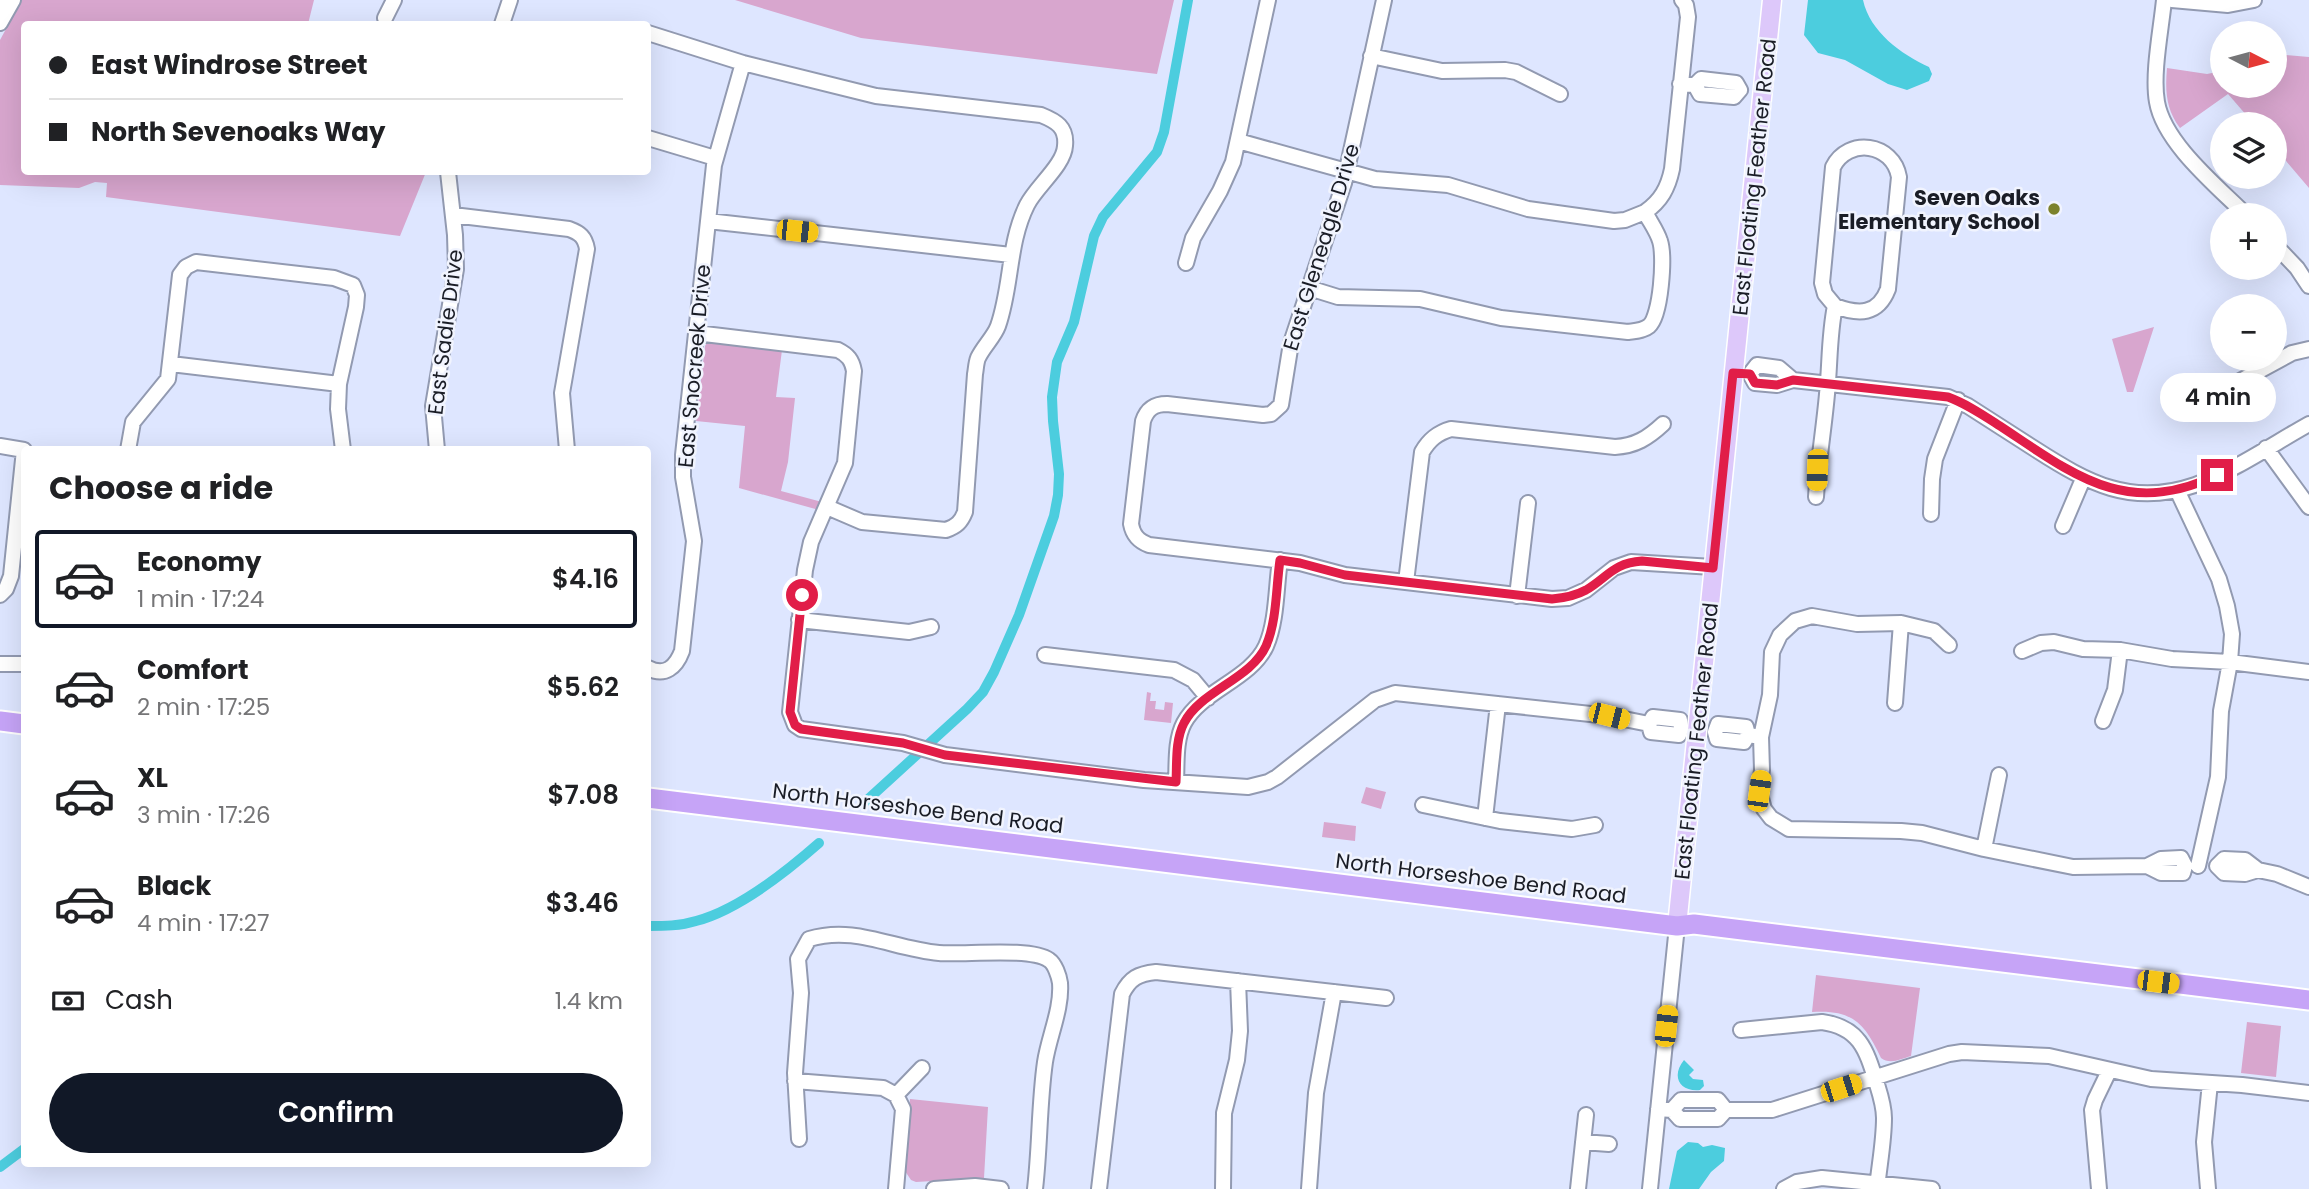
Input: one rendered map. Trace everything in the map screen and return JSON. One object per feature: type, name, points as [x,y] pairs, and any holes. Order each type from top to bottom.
[{"type":"highway","points":[[0,721],[21,724]]},
{"type":"highway","name":"North Horseshoe Bend Road","points":[[651,797],[1676,926],[1694,924],[2309,1000]]},
{"type":"main road","name":"East Floating Feather Road","points":[[1676,926],[1689,729],[1742,374],[1762,92],[1772,0]]},
{"type":"street","points":[[0,23],[13,0]]},
{"type":"street","points":[[385,18],[394,0]]},
{"type":"street","points":[[503,21],[510,0]]},
{"type":"street","points":[[1185,263],[1193,238],[1225,181],[1238,141],[1268,0]]},
{"type":"street","name":"East Gleneagle Drive","points":[[1280,560],[1149,545],[1136,538],[1132,532],[1133,511],[1143,421],[1151,407],[1158,404],[1263,415],[1276,411],[1283,399],[1291,343],[1346,172],[1384,0]]},
{"type":"street","points":[[2164,0],[2155,91],[2162,121],[2173,140],[2234,203]]},
{"type":"street","points":[[2172,0],[2228,5],[2254,0]]},
{"type":"street","points":[[1238,141],[1375,179],[1448,185],[1538,211],[1625,220],[1645,212],[1661,198],[1670,180],[1687,84],[1688,18],[1684,3]]},
{"type":"street","points":[[651,34],[743,63],[876,96],[1041,115],[1056,121],[1064,133],[1066,144],[1063,155],[1028,202],[1017,228],[1009,279],[997,328],[978,358],[965,512],[956,527],[946,530],[862,522],[827,508]]},
{"type":"street","points":[[1371,56],[1443,71],[1516,72],[1560,94]]},
{"type":"street","name":"East Snocreek Drive","points":[[651,669],[663,672],[672,668],[682,650],[694,541],[683,477],[683,455],[715,158],[743,63]]},
{"type":"street","points":[[1687,84],[1700,94],[1734,97],[1740,90],[1762,92]]},
{"type":"street","points":[[651,139],[715,158]]},
{"type":"street","points":[[1858,148],[1878,150],[1888,155],[1897,165],[1899,177],[1888,289],[1883,301],[1875,309],[1865,312],[1835,306],[1825,294],[1822,283],[1833,167],[1846,151],[1858,148]]},
{"type":"street","name":"East Sadie Drive","points":[[437,446],[433,406],[456,269],[448,175]]},
{"type":"street","points":[[1309,288],[1338,297],[1430,300],[1501,318],[1628,332],[1640,330],[1649,325],[1658,309],[1662,250],[1660,240],[1645,212]]},
{"type":"street","points":[[453,215],[569,229],[583,236],[587,249],[562,393],[567,446]]},
{"type":"street","points":[[708,221],[1011,255]]},
{"type":"street","points":[[2287,258],[2309,286]]},
{"type":"street","points":[[129,446],[133,422],[168,379],[180,275],[186,267],[196,262],[334,278],[353,285],[357,295],[356,307],[340,384],[338,409],[343,446]]},
{"type":"street","points":[[1816,497],[1828,383],[1830,330],[1835,306]]},
{"type":"street","points":[[696,333],[838,350],[849,357],[854,371],[845,463],[808,554],[799,620],[790,712],[795,725],[807,731],[922,748],[945,755],[1176,782],[1248,787],[1268,782],[1385,695],[1406,693],[1609,716],[1649,724],[1653,717],[1680,720],[1689,729],[1715,732],[1718,724],[1746,727],[1755,736]]},
{"type":"street","points":[[2220,392],[2292,353],[2309,349]]},
{"type":"street","points":[[171,364],[340,384]]},
{"type":"street","points":[[1742,374],[1755,383],[1777,385],[1793,380],[1938,395],[1958,400],[2084,479],[2124,491],[2146,493],[2177,490],[2207,480],[2309,424]]},
{"type":"street","points":[[1931,514],[1935,459],[1958,400]]},
{"type":"street","points":[[1406,583],[1422,452],[1433,437],[1451,429],[1624,447],[1647,439],[1663,424]]},
{"type":"street","points":[[0,446],[21,450]]},
{"type":"street","points":[[2266,448],[2309,507]]},
{"type":"street","points":[[1,594],[11,576],[21,479]]},
{"type":"street","points":[[2063,526],[2084,479]]},
{"type":"street","points":[[2177,490],[2215,569],[2230,620],[2230,662],[2221,711],[2218,777],[2192,866]]},
{"type":"street","points":[[1517,596],[1528,503]]},
{"type":"street","points":[[1176,782],[1180,734],[1189,715],[1253,663],[1266,647],[1272,626],[1280,560],[1345,575],[1552,599],[1568,598],[1586,590],[1614,568],[1631,562],[1713,568]]},
{"type":"street","points":[[1949,645],[1934,631],[1901,623],[1857,624],[1812,616],[1795,621],[1780,635],[1772,652],[1770,695],[1755,736],[1762,770],[1759,791],[1764,809],[1779,825],[1789,829],[1923,833],[1984,849],[2073,867],[2147,866],[2161,859],[2181,858],[2192,866],[2217,866],[2224,859],[2245,860],[2258,870],[2277,874],[2309,887]]},
{"type":"street","points":[[799,620],[909,632],[931,626]]},
{"type":"street","points":[[1895,703],[1901,623]]},
{"type":"street","points":[[2022,651],[2041,643],[2054,642],[2083,649],[2120,650],[2172,659],[2230,662],[2309,672]]},
{"type":"street","points":[[2104,721],[2115,690],[2120,650]]},
{"type":"street","points":[[1045,654],[1174,670],[1193,680],[1209,698]]},
{"type":"street","points":[[0,664],[21,664]]},
{"type":"street","points":[[1485,818],[1499,704]]},
{"type":"street","points":[[1984,849],[1999,775]]},
{"type":"street","points":[[1423,805],[1485,818],[1572,829],[1595,825]]},
{"type":"street","name":"East Floating Feather Road","points":[[1650,1189],[1665,1109],[1676,926]]},
{"type":"street","points":[[799,1139],[795,1081],[801,993],[798,960],[809,939],[825,934],[856,934],[919,951],[956,955],[1039,955],[1053,963],[1060,983],[1043,1079],[1035,1189]]},
{"type":"street","points":[[1099,1189],[1122,994],[1133,978],[1156,972],[1387,998]]},
{"type":"street","points":[[1223,1189],[1224,1113],[1239,1041],[1238,981]]},
{"type":"street","points":[[1309,1189],[1316,1093],[1334,992]]},
{"type":"street","points":[[1741,1030],[1822,1022],[1845,1028],[1862,1044],[1883,1106],[1877,1186]]},
{"type":"street","points":[[1665,1109],[1680,1119],[1718,1119],[1726,1110],[1772,1110],[1962,1052],[2049,1056],[2151,1079],[2309,1093]]},
{"type":"street","points":[[896,1094],[922,1068]]},
{"type":"street","points":[[2099,1189],[2092,1110],[2109,1071]]},
{"type":"street","points":[[795,1081],[883,1088],[896,1094],[903,1109],[896,1189]]},
{"type":"street","points":[[2208,1189],[2204,1142],[2210,1083]]},
{"type":"street","points":[[1578,1189],[1586,1115]]},
{"type":"street","points":[[1583,1142],[1609,1144]]},
{"type":"street","points":[[1784,1189],[1797,1182],[1822,1178],[1877,1186],[1931,1189]]},
{"type":"street","points":[[933,1189],[975,1186],[1001,1189]]},
{"type":"shaded area","points":[[22,0],[314,0],[309,21],[21,21],[21,175],[425,175],[400,236],[106,197],[107,183],[95,182],[79,188],[0,185],[0,40]]},
{"type":"shaded area","points":[[735,0],[1174,0],[1157,74],[861,38]]},
{"type":"shaded area","points":[[2287,55],[2309,57],[2309,188],[2287,162],[2287,112],[2244,112],[2231,98],[2287,98]]},
{"type":"shaded area","points":[[2167,68],[2210,73],[2210,98],[2222,98],[2180,128],[2169,107]]},
{"type":"shaded area","points":[[2154,327],[2133,392],[2127,392],[2112,339]]},
{"type":"shaded area","points":[[708,341],[782,350],[776,397],[795,398],[788,462],[781,491],[822,502],[819,510],[739,488],[745,426],[696,421],[705,346]]},
{"type":"shaded area","points":[[1147,692],[1151,693],[1150,701],[1156,701],[1155,709],[1164,710],[1165,702],[1173,703],[1171,723],[1144,720]]},
{"type":"shaded area","points":[[1366,787],[1386,792],[1381,809],[1361,803]]},
{"type":"shaded area","points":[[1324,822],[1356,826],[1355,841],[1322,837]]},
{"type":"shaded area","points":[[1816,975],[1920,988],[1911,1056],[1896,1061],[1884,1060],[1856,1021],[1838,1013],[1812,1012]]},
{"type":"shaded area","points":[[2247,1022],[2281,1026],[2276,1077],[2241,1073]]},
{"type":"shaded area","points":[[910,1099],[988,1107],[984,1178],[916,1182],[911,1180],[905,1171]]},
{"type":"water","points":[[1808,0],[1863,0],[1872,22],[1888,41],[1929,67],[1932,74],[1929,81],[1907,90],[1888,84],[1845,60],[1818,53],[1804,35]]},
{"type":"water","points":[[1684,1060],[1694,1070],[1689,1075],[1693,1079],[1703,1080],[1704,1086],[1700,1090],[1687,1088],[1679,1082],[1678,1072]]},
{"type":"water","points":[[1688,1142],[1698,1143],[1703,1147],[1712,1145],[1725,1148],[1724,1161],[1711,1172],[1699,1189],[1669,1189],[1677,1151]]},
{"type":"waterway","points":[[865,802],[983,692],[1019,615],[1054,516],[1058,495],[1059,474],[1052,397],[1057,362],[1074,322],[1094,236],[1103,217],[1157,152],[1164,132],[1188,0]]},
{"type":"waterway","points":[[651,926],[690,923],[712,916],[777,878],[819,843]]},
{"type":"waterway","points":[[0,1167],[21,1151]]},
{"type":"place","name":"Seven Oaks Elementary School","points":[[2054,209]]},
{"type":"route","points":[[802,595],[790,712],[795,725],[801,729],[903,743],[945,755],[1176,782],[1183,724],[1197,708],[1253,663],[1266,647],[1272,626],[1280,560],[1345,575],[1552,599],[1568,598],[1586,590],[1614,568],[1631,562],[1713,568],[1733,373],[1750,374],[1755,383],[1777,385],[1793,380],[1938,395],[1958,400],[2074,474],[2114,489],[2134,493],[2166,492],[2197,484],[2217,475]]}]
